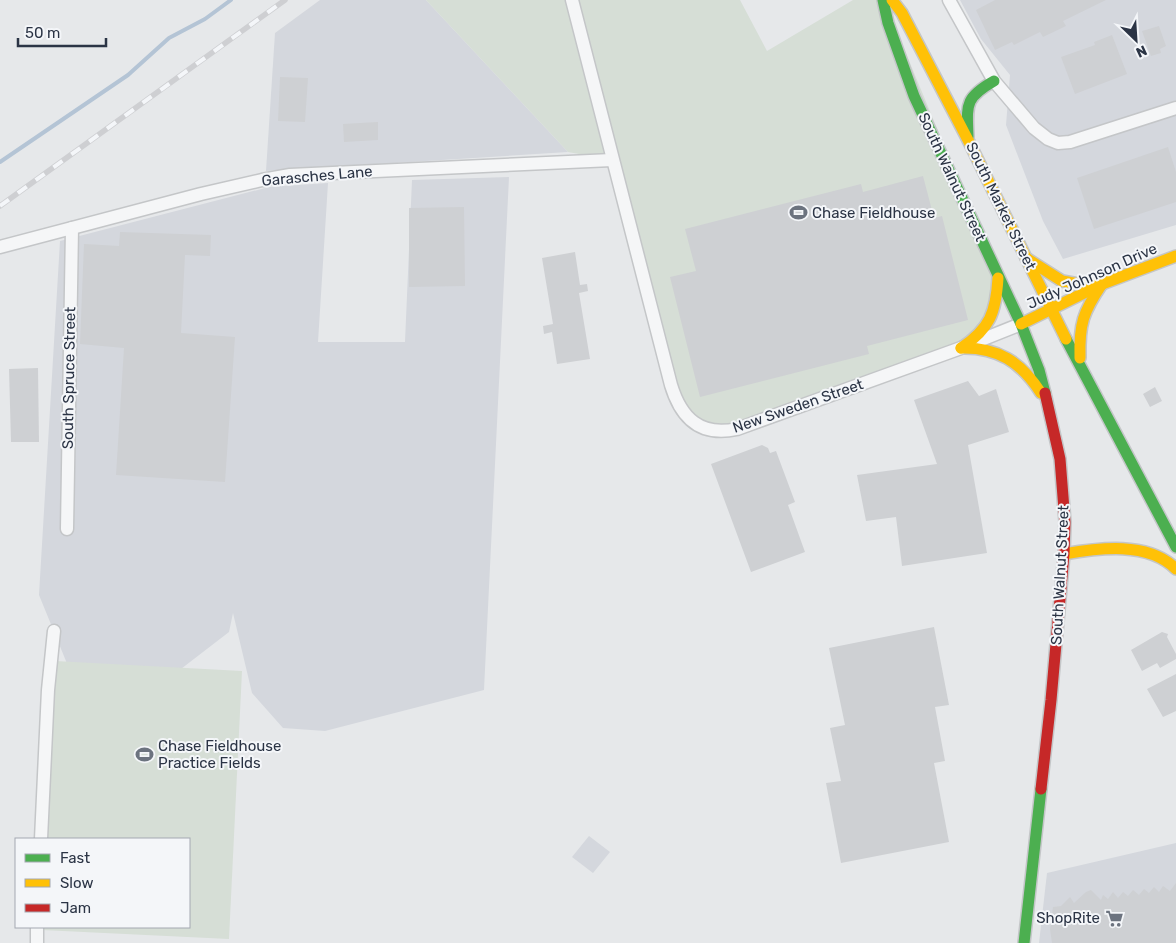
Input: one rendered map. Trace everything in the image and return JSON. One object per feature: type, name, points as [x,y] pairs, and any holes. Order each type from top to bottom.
[{"type":"main road","name":"South Walnut Street","points":[[883,0],[888,23],[914,96],[1020,324],[1039,370],[1057,438],[1063,483],[1064,554],[1051,700],[1024,943]]},
{"type":"main road","name":"South Market Street","points":[[892,0],[902,13],[1051,309],[1176,548]]},
{"type":"main road","points":[[968,142],[969,100],[978,89],[994,81]]},
{"type":"main road","name":"Judy Johnson Drive","points":[[1020,324],[1102,284],[1176,256]]},
{"type":"main road","points":[[1026,258],[1062,281],[1079,284],[1102,284]]},
{"type":"main road","points":[[960,348],[978,337],[991,320],[998,276]]},
{"type":"main road","points":[[1080,363],[1079,332],[1081,320],[1088,304],[1102,284]]},
{"type":"main road","points":[[960,348],[988,350],[1019,365],[1037,385],[1049,405]]},
{"type":"main road","points":[[1064,554],[1077,551],[1132,550],[1160,557],[1176,569]]},
{"type":"street","points":[[572,0],[612,160]]},
{"type":"street","points":[[949,0],[994,81],[1042,135],[1058,143],[1070,142],[1176,108]]},
{"type":"street","name":"Garasches Lane","points":[[0,247],[201,194],[290,175],[612,160]]},
{"type":"street","name":"New Sweden Street","points":[[612,160],[674,395],[684,413],[698,425],[716,432],[737,430],[1020,324]]},
{"type":"street","name":"South Spruce Street","points":[[67,529],[72,228]]},
{"type":"street","points":[[41,838],[48,690],[54,632]]},
{"type":"street","points":[[37,928],[37,943]]},
{"type":"shaded area","points":[[320,0],[426,0],[568,152],[266,171],[275,33]]},
{"type":"shaded area","name":"Chase Fieldhouse","points":[[426,0],[740,0],[767,51],[853,0],[884,0],[998,276],[978,337],[726,432],[684,413],[612,160],[568,152]]},
{"type":"shaded area","points":[[960,0],[1176,0],[1176,225],[1063,259],[1043,221],[1006,125],[1010,75],[981,39]]},
{"type":"shaded area","points":[[509,177],[484,690],[325,731],[283,728],[252,693],[233,613],[229,632],[151,692],[77,688],[39,595],[60,241],[269,187],[328,183],[318,342],[405,342],[412,180]]},
{"type":"shaded area","name":"Chase Fieldhouse Practice Fields","points":[[55,661],[242,671],[229,939],[42,930],[42,928],[190,928],[190,838],[47,838]]},
{"type":"shaded area","points":[[589,836],[610,852],[593,873],[572,857]]},
{"type":"shaded area","points":[[1176,843],[1176,943],[1039,943],[1047,873]]},
{"type":"building","points":[[995,0],[1106,0],[1063,21],[1066,26],[1043,37],[1040,32],[1014,45],[1012,42],[995,50],[976,10]]},
{"type":"building","points":[[1159,26],[1166,46],[1160,49],[1161,53],[1151,56],[1142,31]]},
{"type":"building","points":[[1112,35],[1127,74],[1075,94],[1061,57],[1095,45],[1094,42]]},
{"type":"building","points":[[280,77],[308,78],[305,122],[278,121]]},
{"type":"building","points":[[378,122],[378,140],[344,142],[343,124]]},
{"type":"building","points":[[1168,147],[1176,172],[1176,202],[1094,229],[1077,178]]},
{"type":"building","points":[[923,176],[934,218],[942,216],[968,320],[867,346],[869,354],[700,397],[670,277],[696,271],[685,229],[861,184],[863,192]]},
{"type":"building","points":[[464,207],[465,286],[409,287],[409,208]]},
{"type":"building","points":[[120,232],[211,235],[210,256],[185,255],[181,333],[235,337],[225,482],[116,475],[124,348],[80,344],[84,244],[119,246]]},
{"type":"building","points":[[575,252],[580,285],[587,284],[588,291],[579,293],[590,359],[557,364],[552,332],[544,334],[543,326],[553,324],[542,258]]},
{"type":"building","points":[[38,368],[39,442],[11,442],[9,369]]},
{"type":"building","points":[[968,381],[979,396],[996,389],[1009,432],[968,445],[987,553],[902,566],[896,517],[866,521],[857,475],[937,464],[914,400]]},
{"type":"building","points":[[1155,387],[1162,401],[1150,407],[1143,394]]},
{"type":"building","points":[[762,445],[768,448],[770,453],[776,451],[795,502],[788,505],[805,552],[751,572],[711,464]]},
{"type":"building","points":[[934,627],[949,705],[935,707],[945,761],[934,763],[949,842],[841,863],[826,783],[841,781],[830,728],[845,725],[829,648]]},
{"type":"building","points":[[1162,632],[1168,634],[1167,637],[1176,654],[1176,659],[1160,668],[1157,663],[1142,671],[1131,650]]},
{"type":"building","points":[[1176,674],[1176,711],[1163,717],[1147,689]]},
{"type":"building","name":"ShopRite","points":[[1176,883],[1176,943],[1052,943],[1050,929],[1053,907],[1061,906],[1070,897],[1074,903],[1091,890],[1101,900],[1103,895],[1108,899],[1113,892],[1118,898],[1123,892],[1128,896],[1133,890],[1139,895],[1144,889],[1149,893],[1154,887],[1159,892],[1163,886],[1170,891]]},
{"type":"waterway","points":[[0,162],[128,75],[169,38],[205,19],[231,0]]},
{"type":"railway","points":[[0,206],[285,0]]},
{"type":"traffic: fast","points":[[883,0],[888,23],[914,96],[1021,324],[1039,370],[1045,393]]},
{"type":"traffic: fast","points":[[968,137],[967,117],[969,103],[977,92],[994,81]]},
{"type":"traffic: fast","points":[[1066,339],[1176,547]]},
{"type":"traffic: fast","points":[[1024,943],[1041,789]]},
{"type":"traffic: slow","points":[[892,0],[902,13],[969,142],[1066,339]]},
{"type":"traffic: slow","points":[[1021,324],[1102,284],[1176,256]]},
{"type":"traffic: slow","points":[[1026,258],[1062,281],[1079,284],[1102,284]]},
{"type":"traffic: slow","points":[[961,348],[979,334],[990,319],[998,278]]},
{"type":"traffic: slow","points":[[1080,358],[1080,336],[1086,311],[1102,284]]},
{"type":"traffic: slow","points":[[961,348],[986,350],[1007,358],[1025,373],[1041,393]]},
{"type":"traffic: slow","points":[[1064,554],[1107,549],[1137,550],[1165,560],[1176,569]]},
{"type":"traffic: jam","points":[[1041,789],[1051,700],[1064,554],[1065,522],[1060,459],[1045,393]]},
{"type":"place","name":"Chase Fieldhouse","points":[[798,213]]},
{"type":"place","name":"Chase Fieldhouse Practice Fields","points":[[144,755]]},
{"type":"place","name":"ShopRite","points":[[1114,918]]}]
